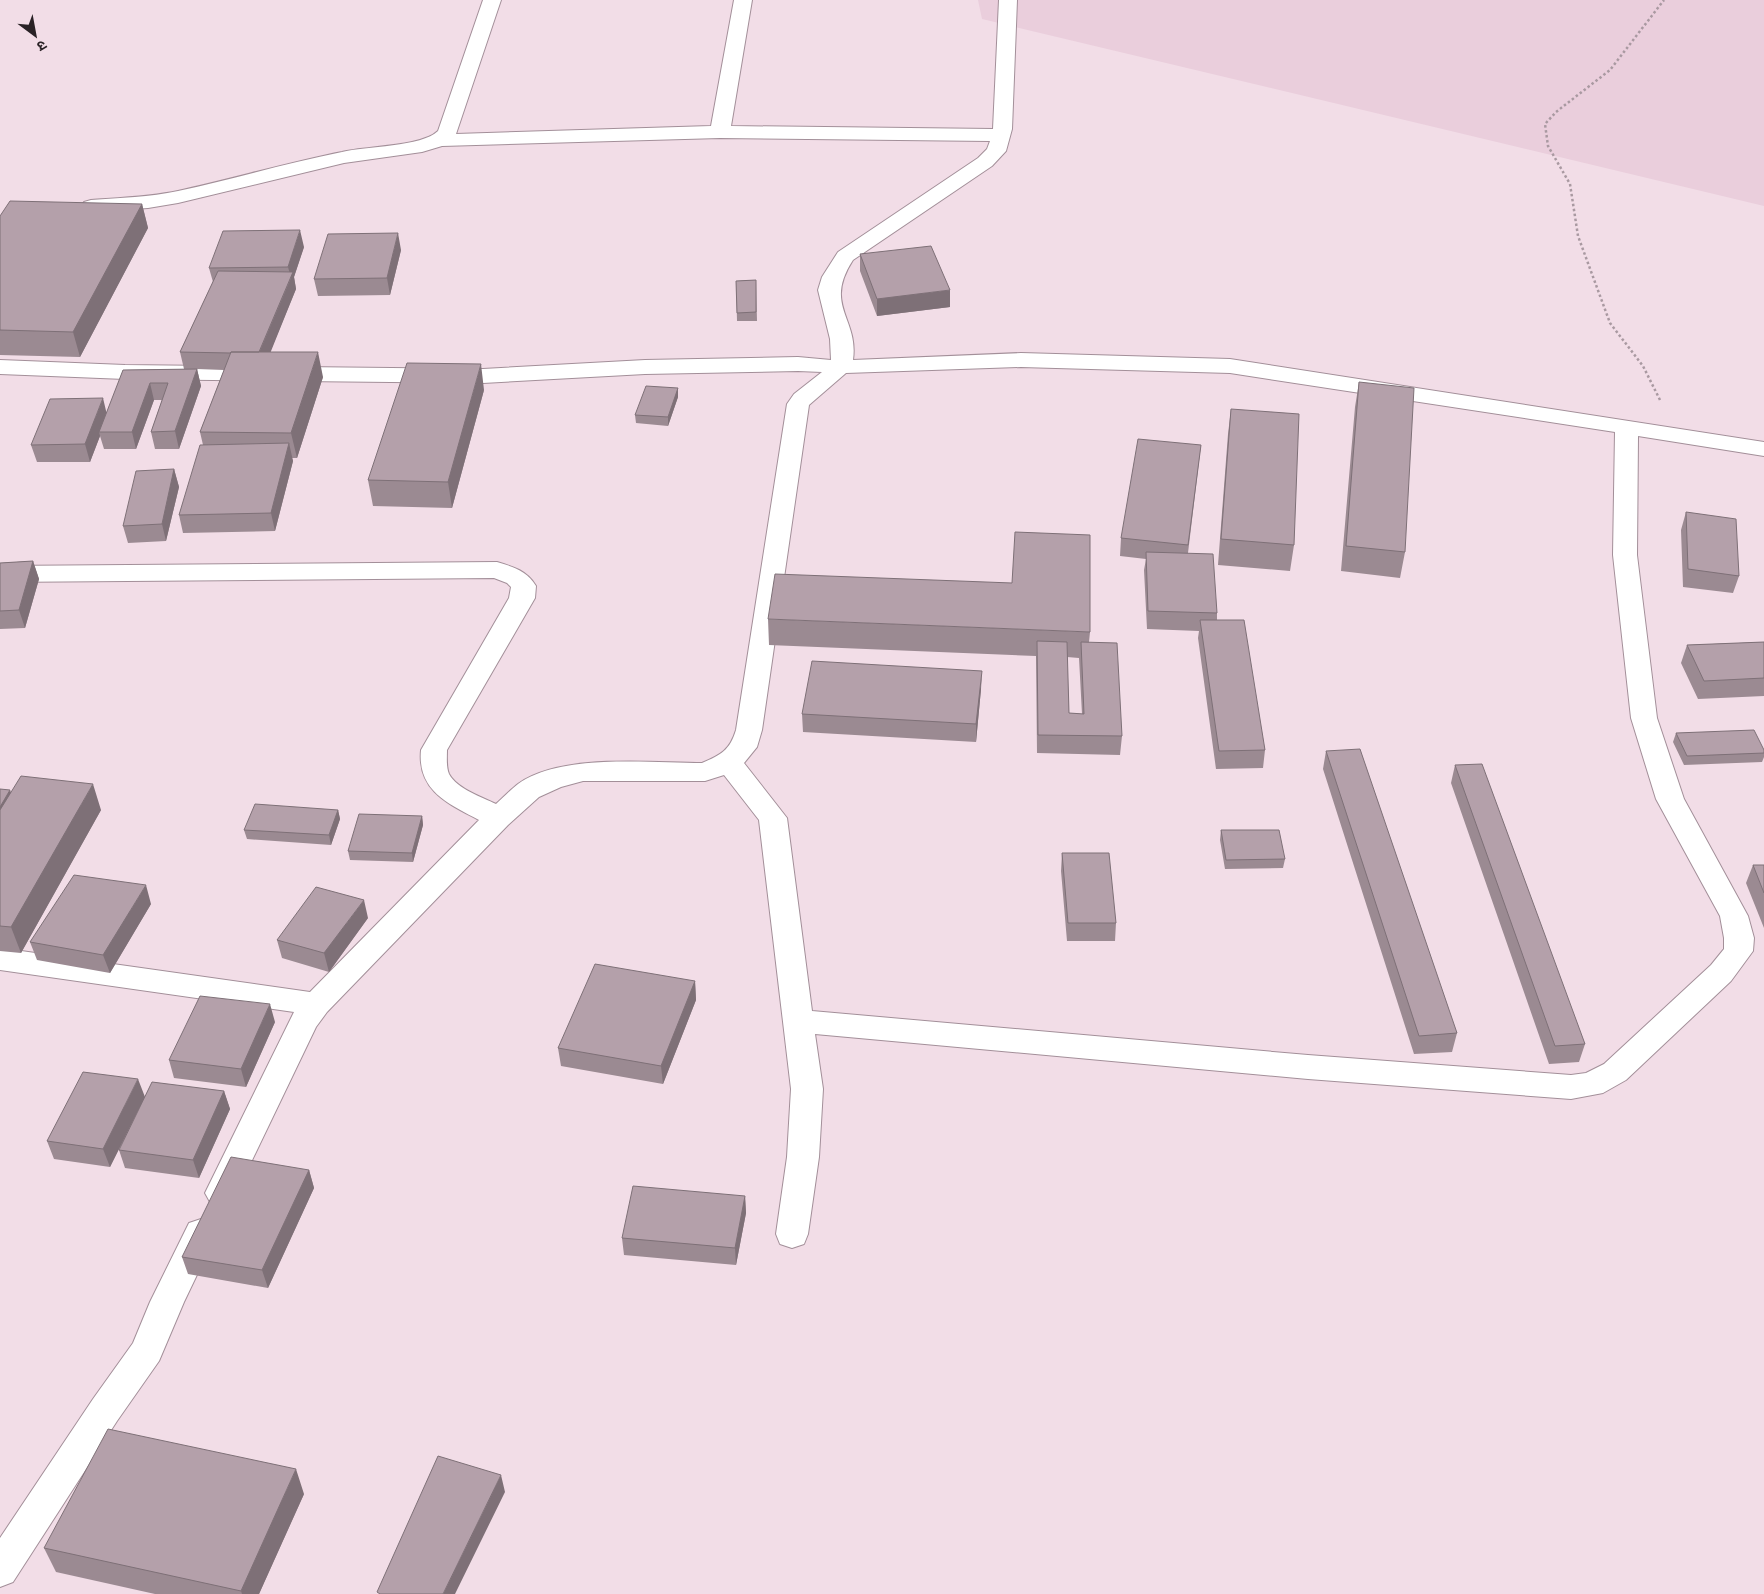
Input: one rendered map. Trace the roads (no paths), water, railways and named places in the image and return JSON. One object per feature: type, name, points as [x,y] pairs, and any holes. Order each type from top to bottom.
[{"type":"street","points":[[440,140],[446,133],[492,0]]},
{"type":"street","points":[[720,132],[743,0]]},
{"type":"street","points":[[0,1570],[105,1410],[147,1351],[168,1302],[304,1021],[316,1004],[498,818],[529,790],[553,779],[583,772],[705,772],[730,762],[744,747],[749,730],[798,404],[805,394],[840,367],[843,350],[828,289],[845,256],[985,162],[997,150],[1001,135],[1005,94],[1008,0]]},
{"type":"street","points":[[87,206],[148,202],[178,197],[327,161],[422,146],[440,140],[720,132],[1001,135]]},
{"type":"street","points":[[0,367],[125,372],[483,376],[770,364],[840,367],[1021,360],[1230,366],[1764,449]]},
{"type":"street","points":[[799,1021],[1308,1067],[1572,1087],[1592,1084],[1615,1072],[1722,973],[1738,951],[1739,938],[1734,916],[1670,799],[1644,718],[1626,555],[1627,427]]},
{"type":"street","points":[[0,574],[497,570],[516,577],[524,586],[522,598],[434,750],[433,764],[438,780],[454,792],[498,818]]},
{"type":"street","points":[[730,762],[773,818],[807,1089],[802,1157],[792,1234]]},
{"type":"street","points":[[0,959],[316,1004]]}]
